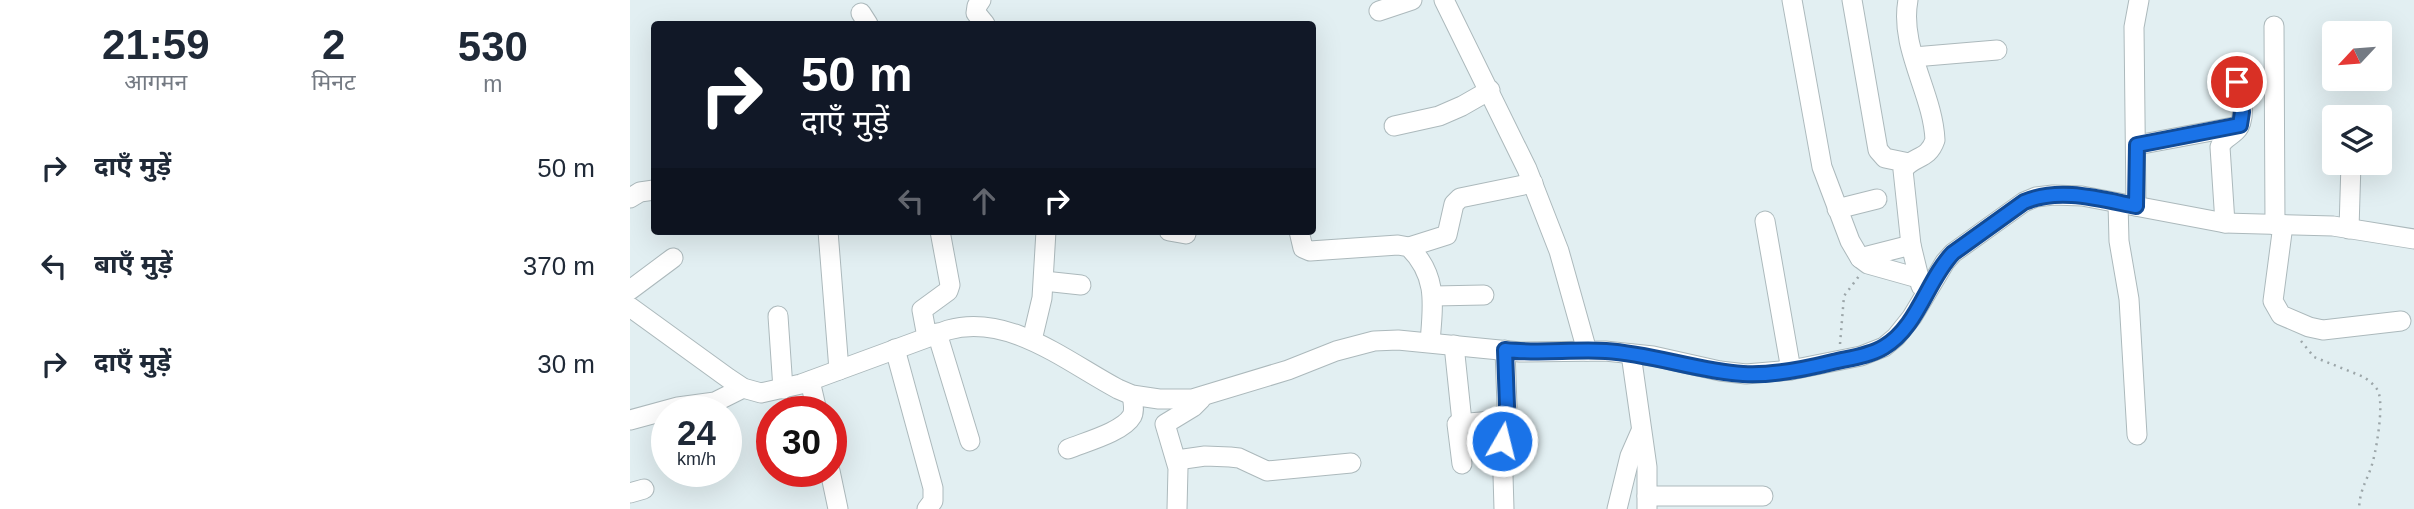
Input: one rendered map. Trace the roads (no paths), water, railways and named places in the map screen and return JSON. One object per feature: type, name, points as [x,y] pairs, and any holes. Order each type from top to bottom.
[{"type":"street","points":[[981,0],[976,13],[983,21]]},
{"type":"street","points":[[1379,11],[1412,0]]},
{"type":"street","points":[[1444,0],[1533,183],[1559,251],[1587,351]]},
{"type":"street","points":[[1792,0],[1822,167],[1850,241],[1864,261],[1918,278]]},
{"type":"street","points":[[1852,0],[1878,150],[1885,158],[1909,163]]},
{"type":"street","points":[[1908,0],[1906,24],[1936,140],[1926,156],[1909,163],[1903,172],[1911,245],[1924,297]]},
{"type":"street","points":[[2137,435],[2130,310],[2119,241],[2137,145],[2134,27],[2139,0]]},
{"type":"street","points":[[2274,26],[2279,225],[2273,301],[2276,309],[2289,320],[2323,330],[2401,321]]},
{"type":"street","points":[[1914,57],[1997,50]]},
{"type":"street","points":[[2225,223],[2220,147],[2223,140],[2240,125],[2242,112],[2233,64]]},
{"type":"street","points":[[1394,126],[1439,116],[1490,90]]},
{"type":"street","points":[[2137,145],[2240,125]]},
{"type":"street","points":[[2349,229],[2351,175]]},
{"type":"street","points":[[1301,235],[1303,248],[1310,251],[1402,245],[1409,247],[1447,235],[1454,204],[1460,198],[1533,183]]},
{"type":"street","points":[[630,198],[640,192],[651,190]]},
{"type":"street","points":[[630,307],[711,368],[743,388],[761,393],[810,381],[932,335],[961,326],[971,326],[1011,332],[1032,340],[1118,389],[1132,394],[1182,400],[1289,370],[1336,351],[1374,341],[1430,342],[1505,350],[1631,354],[1746,374],[1791,370],[1838,361],[1884,347],[1912,317],[1953,253],[2024,202],[2036,197],[2082,196],[2225,223],[2349,229],[2414,239]]},
{"type":"street","points":[[1838,209],[1877,199]]},
{"type":"street","points":[[1765,221],[1791,370]]},
{"type":"street","points":[[828,235],[839,370]]},
{"type":"street","points":[[941,235],[950,285],[948,291],[922,310],[970,441]]},
{"type":"street","points":[[1032,340],[1044,281],[1045,235]]},
{"type":"street","points":[[1864,261],[1911,245]]},
{"type":"street","points":[[1409,247],[1429,279],[1434,296],[1430,342]]},
{"type":"street","points":[[630,289],[673,258]]},
{"type":"street","points":[[1044,281],[1081,285]]},
{"type":"street","points":[[1434,296],[1484,295]]},
{"type":"street","points":[[778,316],[783,389]]},
{"type":"street","points":[[1454,345],[1462,422]]},
{"type":"street","points":[[895,349],[933,488],[933,501],[927,509]]},
{"type":"street","points":[[1504,509],[1502,441],[1507,406],[1505,350]]},
{"type":"street","points":[[1631,354],[1647,467],[1647,502],[1763,496]]},
{"type":"street","points":[[810,381],[814,396]]},
{"type":"street","points":[[630,420],[678,407],[715,401],[743,388]]},
{"type":"street","points":[[1068,449],[1127,423],[1134,412],[1132,394]]},
{"type":"street","points":[[1177,509],[1177,460],[1165,424],[1193,407],[1203,396]]},
{"type":"street","points":[[1462,464],[1457,424],[1505,420]]},
{"type":"street","points":[[1617,509],[1630,456],[1641,430]]},
{"type":"street","points":[[1177,460],[1239,458],[1267,471],[1351,463]]},
{"type":"street","points":[[833,487],[838,509]]}]
